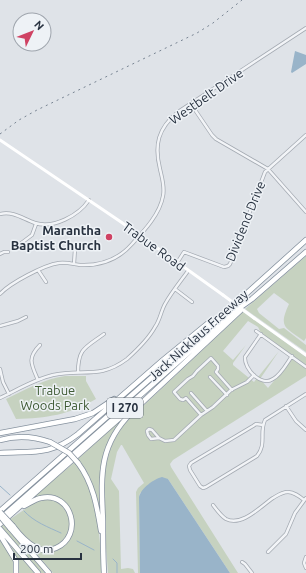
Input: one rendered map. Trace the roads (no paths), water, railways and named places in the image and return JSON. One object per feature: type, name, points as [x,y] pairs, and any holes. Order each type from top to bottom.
[{"type":"highway","name":"Jack Nicklaus Freeway","points":[[0,511],[306,240]]},
{"type":"highway","name":"Jack Nicklaus Freeway","points":[[0,518],[228,318],[306,252]]},
{"type":"highway","points":[[104,573],[101,478],[106,453],[110,442],[119,426],[132,412],[240,312],[252,299]]},
{"type":"highway","points":[[0,453],[37,452],[60,446],[78,434],[163,360],[231,306]]},
{"type":"highway","points":[[0,524],[135,405],[159,386]]},
{"type":"highway","points":[[0,433],[75,420],[93,412],[126,392]]},
{"type":"highway","points":[[0,440],[17,436],[38,438],[50,442],[64,450],[78,463],[88,477],[94,496],[104,557]]},
{"type":"highway","points":[[0,518],[32,545],[41,549],[49,550],[58,547],[66,541],[73,525],[71,514],[66,505],[53,498],[40,498],[14,512]]},
{"type":"highway","points":[[0,511],[11,527],[50,573]]},
{"type":"highway","points":[[0,529],[16,561],[16,573]]},
{"type":"highway","points":[[2,535],[38,573]]},
{"type":"main road","name":"Trabue Road","points":[[0,140],[139,235],[306,355]]},
{"type":"street","name":"Westbelt Drive","points":[[0,294],[7,288],[47,265],[61,263],[91,265],[109,261],[123,253],[157,211],[162,200],[163,185],[157,152],[160,133],[169,120],[306,28]]},
{"type":"street","points":[[191,104],[216,139],[268,169],[306,212]]},
{"type":"street","name":"Dividend Drive","points":[[177,263],[184,252],[224,267],[228,266],[261,182],[268,169],[306,135]]},
{"type":"street","points":[[0,214],[13,214],[36,224],[49,224],[70,217],[79,212],[89,200]]},
{"type":"street","points":[[20,244],[32,235],[36,224]]},
{"type":"street","points":[[74,264],[75,249]]},
{"type":"street","points":[[0,254],[8,252]]},
{"type":"street","points":[[38,270],[46,282]]},
{"type":"street","points":[[0,398],[54,374],[90,373],[105,370],[128,358],[150,335],[156,326],[164,306],[188,271]]},
{"type":"street","points":[[175,289],[192,302]]},
{"type":"street","points":[[0,326],[26,317]]},
{"type":"street","points":[[256,331],[306,367]]},
{"type":"street","points":[[78,373],[78,360],[82,351],[104,334]]},
{"type":"street","points":[[261,334],[245,357],[246,367],[254,375],[264,380],[273,379],[278,376],[292,356]]},
{"type":"street","points":[[38,380],[31,366],[31,358],[40,345]]},
{"type":"street","points":[[201,416],[186,398],[183,400],[180,399],[174,392],[211,358],[218,366],[216,372],[232,390]]},
{"type":"street","points":[[0,368],[3,382],[9,394]]},
{"type":"street","points":[[159,438],[151,439],[147,431],[152,430],[159,438],[165,441],[174,440],[227,394],[247,382],[254,375]]},
{"type":"street","points":[[210,377],[227,394]]},
{"type":"street","points":[[192,393],[207,411]]},
{"type":"street","points":[[263,425],[256,424],[191,463],[189,466],[190,470],[200,486],[203,488],[206,487],[257,456],[263,445],[263,425],[265,420],[306,394]]},
{"type":"street","points":[[286,406],[296,421],[306,430]]},
{"type":"street","points":[[213,505],[222,516],[228,520],[235,521],[246,517],[284,492],[293,493],[305,499],[295,513],[286,534],[268,552]]},
{"type":"street","points":[[306,557],[304,563],[306,568]]},
{"type":"street","points":[[242,562],[252,573]]},
{"type":"water","points":[[295,51],[306,55],[306,64],[292,73],[291,72]]},
{"type":"water","points":[[162,477],[168,479],[230,573],[140,573],[139,497],[142,490],[148,484]]},
{"type":"waterway","points":[[0,486],[10,495]]},
{"type":"waterway","points":[[24,511],[37,521],[61,533]]},
{"type":"waterway","points":[[77,541],[94,550]]},
{"type":"waterway","points":[[113,559],[117,563],[117,573]]},
{"type":"railway","points":[[0,134],[19,120],[37,110],[197,33],[213,23],[242,0]]},
{"type":"place","name":"Marantha Baptist Church","points":[[109,237]]},
{"type":"park label","name":"Trabue Woods Park","points":[[55,398]]}]
